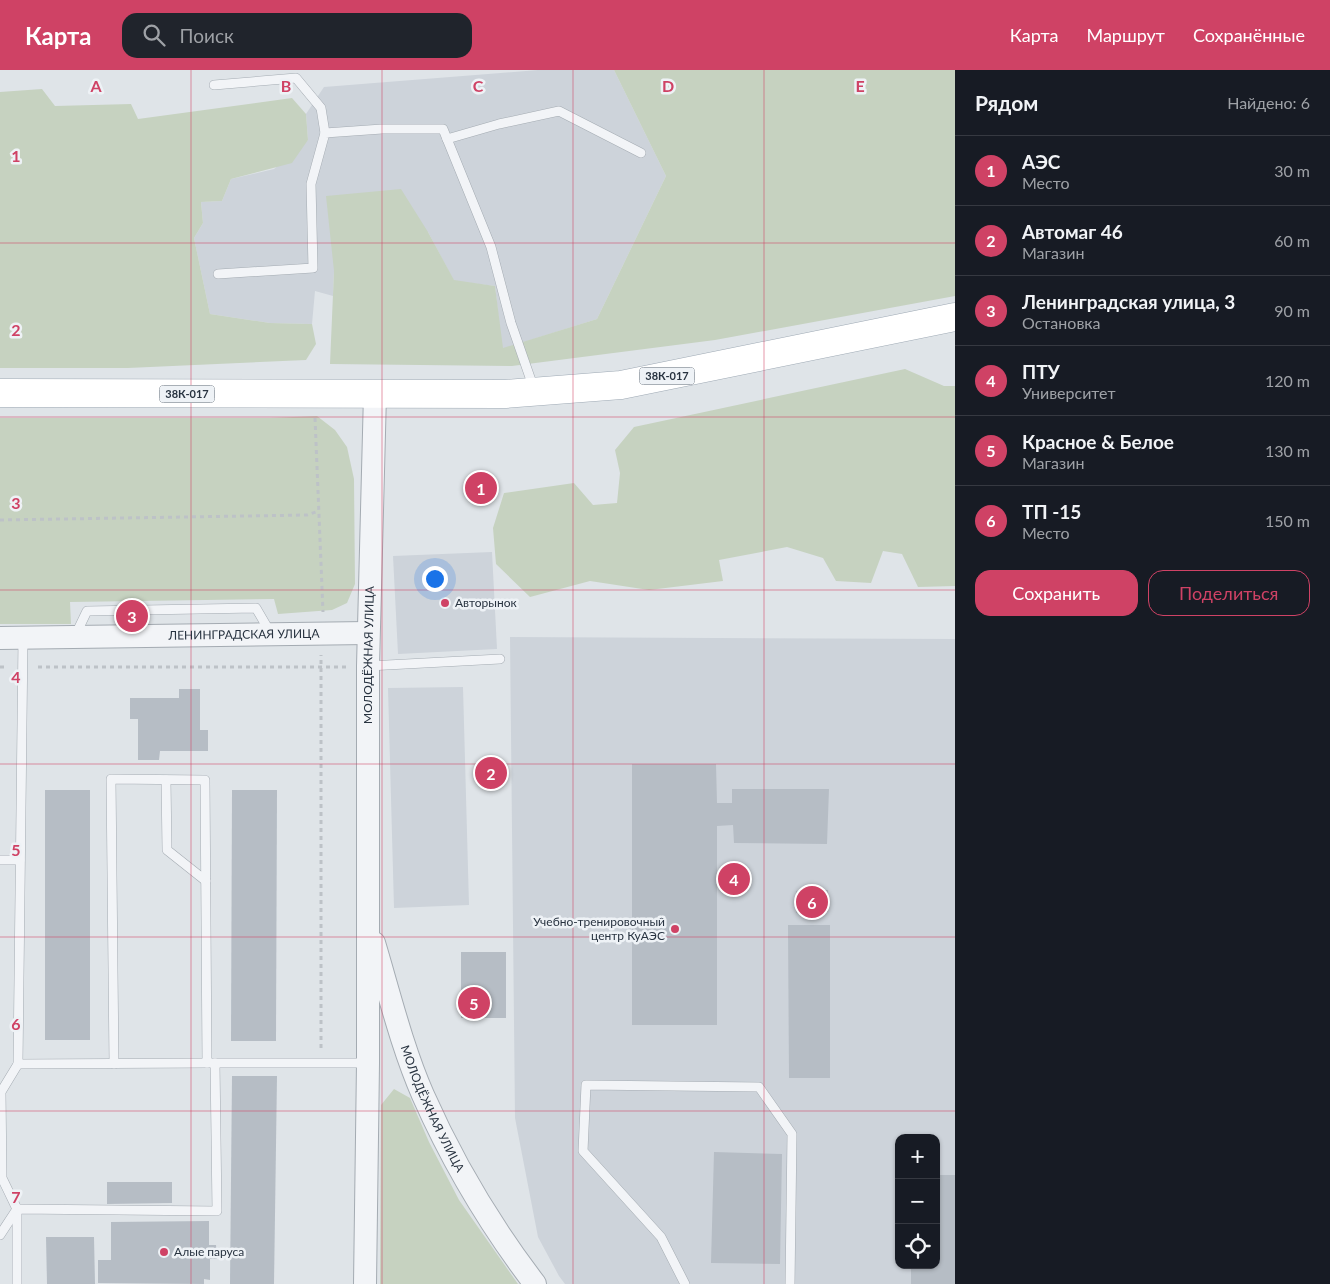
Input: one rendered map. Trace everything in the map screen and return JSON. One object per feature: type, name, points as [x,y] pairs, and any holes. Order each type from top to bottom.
[{"type":"main road","name":"38К-017","points":[[0,393],[505,394],[621,385],[955,317]]},
{"type":"street","name":"МОЛОДЁЖНАЯ УЛИЦА","points":[[365,1284],[368,1063],[366,916],[368,633],[374,394]]},
{"type":"street","name":"ЛЕНИНГРАДСКАЯ УЛИЦА","points":[[0,638],[368,633]]},
{"type":"street","name":"МОЛОДЁЖНАЯ УЛИЦА","points":[[366,916],[393,1008],[422,1093],[455,1163],[497,1234],[535,1284]]},
{"type":"lane","points":[[214,85],[296,78],[322,108],[325,133],[312,184],[313,268],[218,274]]},
{"type":"lane","points":[[448,139],[499,124],[559,111],[641,153]]},
{"type":"lane","points":[[325,133],[382,129],[443,129],[491,247],[511,322],[534,391]]},
{"type":"lane","points":[[18,1284],[17,1209],[2,1178],[1,1092],[18,1064],[23,638]]},
{"type":"lane","points":[[368,666],[500,659]]},
{"type":"lane","points":[[17,1209],[217,1211],[211,1063],[205,780],[111,779],[114,1064]]},
{"type":"lane","points":[[166,780],[168,850],[206,881]]},
{"type":"lane","points":[[0,860],[20,860]]},
{"type":"lane","points":[[18,1064],[368,1063]]},
{"type":"lane","points":[[685,1284],[661,1237],[583,1151],[586,1085],[759,1087],[792,1134],[790,1284]]},
{"type":"lane","points":[[0,1235],[17,1209]]},
{"type":"path","points":[[314,394],[325,634],[320,648],[320,1062]]},
{"type":"path","points":[[0,520],[307,515],[319,511]]},
{"type":"path","points":[[0,667],[368,666]]},
{"type":"shaded area","points":[[538,70],[614,70],[666,176],[597,319],[502,349],[495,286],[454,281],[428,232],[334,271],[333,296],[315,291],[312,324],[270,323],[210,314],[194,238],[203,223],[201,202],[222,201],[231,179],[274,169],[308,140],[306,114],[324,87]]},
{"type":"shaded area","name":"Авторынок","points":[[492,552],[497,649],[398,654],[393,556]]},
{"type":"shaded area","points":[[510,637],[955,639],[955,1284],[565,1284],[538,1237],[515,1118]]},
{"type":"shaded area","points":[[463,687],[469,905],[394,908],[388,688]]},
{"type":"green space","points":[[614,70],[955,70],[955,296],[715,340],[512,366],[330,364],[334,271],[326,196],[401,189],[428,232],[454,280],[495,286],[503,348],[597,319],[666,176]]},
{"type":"green space","points":[[42,89],[55,106],[131,104],[138,119],[292,98],[306,114],[308,140],[292,163],[231,179],[222,201],[201,202],[203,223],[194,238],[210,314],[270,323],[312,324],[316,344],[306,360],[128,368],[0,368],[0,92]]},
{"type":"green space","points":[[905,369],[944,386],[955,386],[955,586],[918,587],[902,554],[883,551],[871,583],[836,581],[823,558],[787,547],[719,560],[723,581],[649,590],[590,581],[530,597],[496,564],[493,528],[504,493],[574,483],[593,505],[617,503],[620,473],[615,450],[634,427]]},
{"type":"green space","points":[[317,416],[335,430],[347,447],[354,479],[355,584],[347,603],[332,610],[278,614],[274,599],[70,602],[71,624],[0,624],[0,418],[270,418]]},
{"type":"green space","points":[[394,1089],[410,1098],[429,1142],[459,1200],[518,1284],[380,1284],[381,1105]]},
{"type":"building","points":[[179,689],[200,689],[200,730],[208,730],[208,751],[160,751],[159,760],[138,760],[138,719],[130,719],[130,698],[179,698]]},
{"type":"building","name":"Учебно-тренировочный центр КуАЭС","points":[[632,764],[716,764],[717,803],[732,803],[732,789],[829,789],[827,844],[734,843],[733,825],[717,826],[717,1025],[632,1025]]},
{"type":"building","points":[[45,790],[90,790],[90,1040],[45,1040]]},
{"type":"building","points":[[232,790],[277,790],[276,1041],[231,1041]]},
{"type":"building","points":[[828,890],[828,912],[796,913],[796,891]]},
{"type":"building","points":[[788,925],[830,925],[830,1078],[789,1078]]},
{"type":"building","points":[[461,952],[506,952],[506,1018],[461,1018]]},
{"type":"building","points":[[232,1076],[277,1076],[274,1284],[230,1284]]},
{"type":"building","points":[[714,1152],[782,1154],[780,1264],[711,1263]]},
{"type":"building","points":[[940,1175],[955,1175],[955,1284],[911,1284],[911,1269],[940,1269]]},
{"type":"building","points":[[107,1182],[172,1182],[172,1203],[107,1204]]},
{"type":"building","name":"Алые паруса","points":[[209,1221],[209,1245],[216,1245],[217,1259],[210,1259],[210,1280],[204,1279],[204,1284],[98,1283],[98,1260],[111,1260],[111,1222]]},
{"type":"building","points":[[46,1237],[94,1237],[95,1284],[47,1284]]},
{"type":"place","name":"АЭС","points":[[481,488]]},
{"type":"place","name":"Авторынок","points":[[445,603]]},
{"type":"place","name":"Ленинградская улица, 3","points":[[132,616]]},
{"type":"place","name":"Автомаг 46","points":[[491,773]]},
{"type":"place","name":"ПТУ","points":[[734,879]]},
{"type":"place","name":"ТП -15","points":[[812,902]]},
{"type":"place","name":"Учебно-тренировочный центр КуАЭС","points":[[675,929]]},
{"type":"place","name":"Красное & Белое","points":[[474,1003]]},
{"type":"place","name":"Алые паруса","points":[[164,1252]]}]
